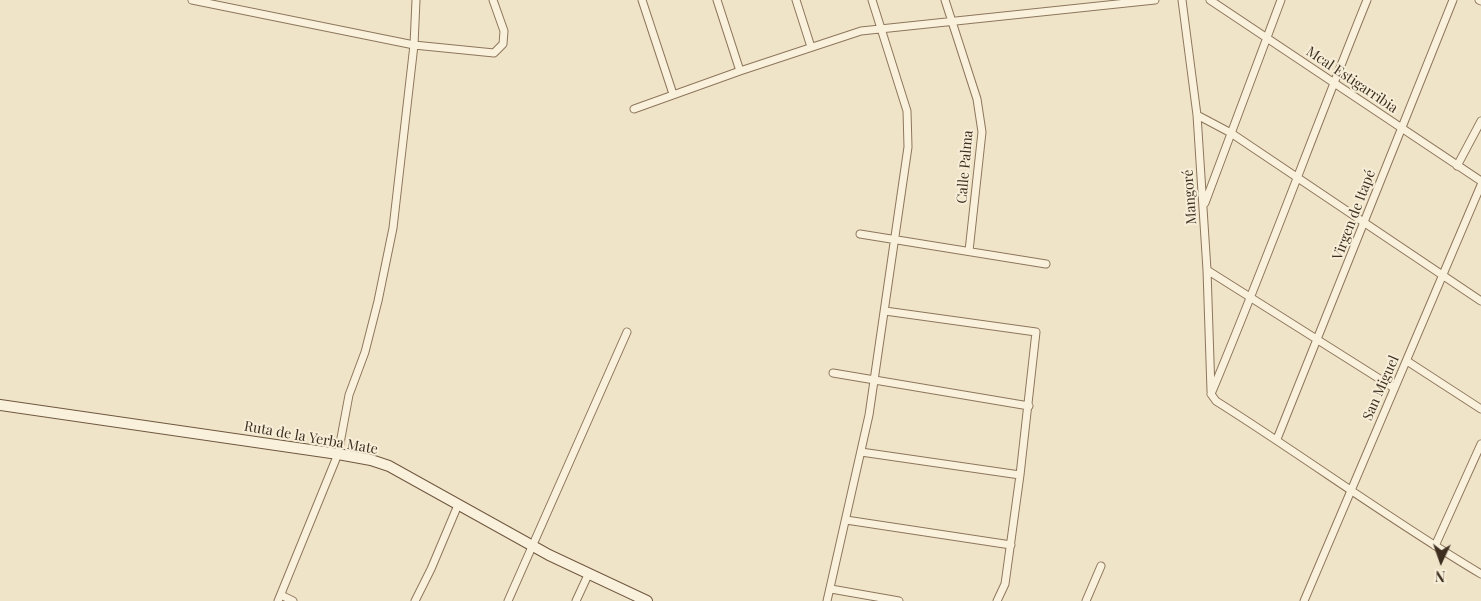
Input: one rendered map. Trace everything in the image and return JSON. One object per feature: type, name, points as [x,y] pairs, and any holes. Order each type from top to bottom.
[{"type":"main road","name":"Ruta de la Yerba Mate","points":[[0,405],[338,454],[380,463],[588,575],[647,601]]},
{"type":"street","points":[[192,0],[414,45],[494,53],[503,44],[504,31],[493,0]]},
{"type":"street","points":[[232,9],[236,0]]},
{"type":"street","points":[[292,601],[279,598],[338,454],[349,395],[367,344],[393,228],[414,45],[416,0]]},
{"type":"street","points":[[642,0],[673,94]]},
{"type":"street","points":[[717,0],[740,71]]},
{"type":"street","points":[[796,0],[812,47]]},
{"type":"street","points":[[827,601],[861,452],[874,380],[909,130],[907,111],[872,0]]},
{"type":"street","name":"Calle Palma","points":[[945,0],[977,99],[982,132],[969,251]]},
{"type":"street","points":[[634,109],[740,71],[861,32],[1155,0]]},
{"type":"street","name":"Mangoré","points":[[1182,0],[1197,115],[1207,270],[1211,394]]},
{"type":"street","name":"Mcal Estigarribia","points":[[1210,0],[1481,181]]},
{"type":"street","points":[[1203,207],[1281,0]]},
{"type":"street","points":[[1368,0],[1251,298],[1211,394],[1216,401],[1277,439],[1435,546],[1481,574]]},
{"type":"street","name":"Virgen de Itapé","points":[[1277,439],[1366,222],[1401,128],[1453,0]]},
{"type":"street","points":[[1197,115],[1231,133],[1366,222],[1481,302]]},
{"type":"street","points":[[1457,166],[1481,121]]},
{"type":"street","name":"San Miguel","points":[[1304,601],[1350,490],[1407,361],[1441,275],[1481,185]]},
{"type":"street","points":[[860,234],[1046,264]]},
{"type":"street","points":[[1207,270],[1394,388]]},
{"type":"street","points":[[885,311],[1036,332],[1029,406],[1005,584],[996,601]]},
{"type":"street","points":[[508,601],[534,546],[627,332]]},
{"type":"street","points":[[1407,361],[1481,409]]},
{"type":"street","points":[[833,373],[1029,406]]},
{"type":"street","points":[[1435,546],[1481,444]]},
{"type":"street","points":[[861,452],[1020,475]]},
{"type":"street","points":[[415,601],[431,569],[458,505]]},
{"type":"street","points":[[846,520],[1010,545]]},
{"type":"street","points":[[1086,601],[1101,566]]},
{"type":"street","points":[[576,601],[588,575]]},
{"type":"street","points":[[831,589],[900,601]]}]
